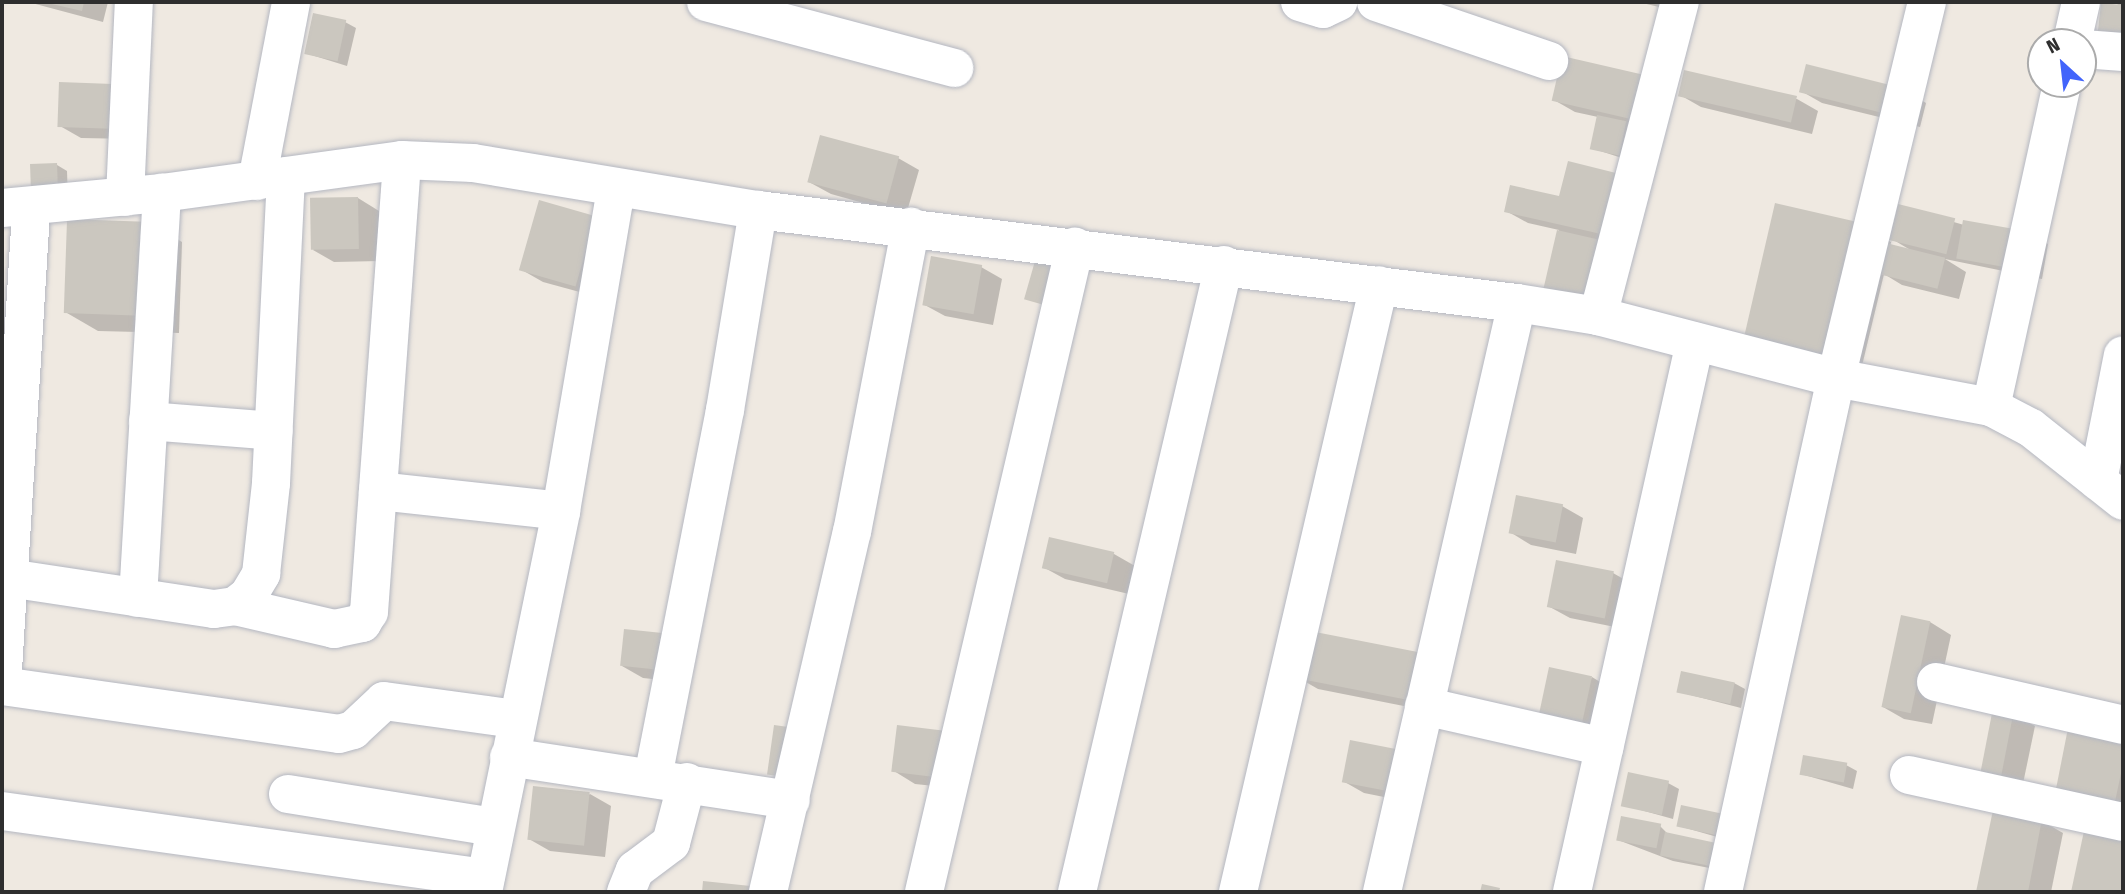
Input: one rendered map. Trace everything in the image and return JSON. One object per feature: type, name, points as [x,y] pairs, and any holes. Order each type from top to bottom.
[{"type":"street","points":[[134,2],[149,421],[138,597]]},
{"type":"street","points":[[235,606],[248,596],[261,574],[274,431],[271,179],[291,2]]},
{"type":"street","points":[[706,2],[954,68]]},
{"type":"street","points":[[1300,2],[1322,9],[1338,2]]},
{"type":"street","points":[[1376,2],[1549,61]]},
{"type":"street","points":[[1598,316],[1680,2]]},
{"type":"street","points":[[1723,892],[1836,378],[1927,2]]},
{"type":"street","points":[[2075,28],[2081,2]]},
{"type":"street","points":[[2097,50],[2123,52]]},
{"type":"street","points":[[1990,407],[2059,98]]},
{"type":"street","points":[[5,577],[214,609],[235,606],[334,629],[362,623],[369,612],[402,160]]},
{"type":"street","points":[[516,719],[384,701],[353,730],[339,734],[2,686],[17,207],[143,195],[402,160],[472,163],[616,189],[758,210],[1075,246],[1517,303],[1598,316],[1836,378],[1990,407],[2031,428],[2111,491]]},
{"type":"street","points":[[2,811],[484,885],[516,719],[561,511],[616,189]]},
{"type":"street","points":[[625,892],[635,870],[671,843],[670,779],[758,210]]},
{"type":"street","points":[[768,892],[852,532],[911,227]]},
{"type":"street","points":[[924,892],[1075,246]]},
{"type":"street","points":[[1077,892],[1224,265]]},
{"type":"street","points":[[1238,892],[1379,285]]},
{"type":"street","points":[[1382,892],[1517,303]]},
{"type":"street","points":[[1572,892],[1695,342]]},
{"type":"street","points":[[2111,491],[2123,355]]},
{"type":"street","points":[[149,421],[274,431]]},
{"type":"street","points":[[378,491],[561,511]]},
{"type":"street","points":[[1936,682],[2123,725]]},
{"type":"street","points":[[1424,706],[1604,747]]},
{"type":"street","points":[[509,757],[670,779],[791,800]]},
{"type":"street","points":[[1909,775],[2123,822]]},
{"type":"street","points":[[288,794],[495,827]]},
{"type":"building","points":[[43,2],[84,2],[82,11]]},
{"type":"building","points":[[2101,3],[2123,5],[2123,42],[2097,39]]},
{"type":"building","points":[[313,13],[346,20],[338,61],[304,54]]},
{"type":"building","points":[[1562,56],[1648,76],[1637,121],[1552,101]]},
{"type":"building","points":[[1806,64],[1905,89],[1898,117],[1799,92]]},
{"type":"building","points":[[1684,70],[1797,96],[1791,122],[1678,96]]},
{"type":"building","points":[[59,82],[113,84],[111,129],[57,127]]},
{"type":"building","points":[[1597,115],[1626,121],[1619,155],[1590,149]]},
{"type":"building","points":[[820,135],[899,156],[887,204],[807,182]]},
{"type":"building","points":[[1568,161],[1616,173],[1601,234],[1504,212],[1510,185],[1559,196]]},
{"type":"building","points":[[57,163],[58,198],[31,199],[30,164]]},
{"type":"building","points":[[358,197],[359,249],[311,250],[310,198]]},
{"type":"building","points":[[539,200],[596,216],[576,286],[519,270]]},
{"type":"building","points":[[1775,203],[1861,223],[1830,357],[1744,337]]},
{"type":"building","points":[[1898,204],[1955,218],[1946,254],[1889,240]]},
{"type":"building","points":[[67,219],[152,222],[149,316],[64,313]]},
{"type":"building","points":[[1963,220],[2027,231],[2020,270],[1956,258]]},
{"type":"building","points":[[1557,230],[1604,241],[1590,302],[1543,291]]},
{"type":"building","points":[[1886,243],[1945,258],[1937,289],[1878,274]]},
{"type":"building","points":[[1037,254],[1065,262],[1052,307],[1024,299]]},
{"type":"building","points":[[931,256],[982,265],[974,314],[922,305]]},
{"type":"building","points":[[1516,495],[1563,504],[1556,542],[1509,533]]},
{"type":"building","points":[[1049,537],[1114,552],[1107,583],[1042,568]]},
{"type":"building","points":[[1556,560],[1614,571],[1605,618],[1547,607]]},
{"type":"building","points":[[1901,615],[1930,621],[1911,713],[1881,707]]},
{"type":"building","points":[[624,629],[665,633],[661,670],[620,666]]},
{"type":"building","points":[[1305,630],[1423,653],[1413,701],[1296,678]]},
{"type":"building","points":[[1549,667],[1592,676],[1582,723],[1539,714]]},
{"type":"building","points":[[1681,671],[1735,682],[1730,704],[1676,693]]},
{"type":"building","points":[[1993,708],[2014,712],[1999,787],[1978,783]]},
{"type":"building","points":[[2070,718],[2123,728],[2123,764],[2113,811],[2054,799]]},
{"type":"building","points":[[774,725],[796,728],[789,778],[767,775]]},
{"type":"building","points":[[897,725],[947,731],[941,778],[891,772]]},
{"type":"building","points":[[1350,740],[1406,751],[1398,793],[1342,782]]},
{"type":"building","points":[[1803,755],[1847,763],[1844,783],[1800,775]]},
{"type":"building","points":[[1628,772],[1669,781],[1662,815],[1621,806]]},
{"type":"building","points":[[533,786],[590,792],[584,846],[527,840]]},
{"type":"building","points":[[1681,805],[1725,814],[1720,836],[1676,827]]},
{"type":"building","points":[[1993,810],[2042,819],[2028,892],[1976,892]]},
{"type":"building","points":[[1621,816],[1661,824],[1656,848],[1616,841]]},
{"type":"building","points":[[2084,831],[2123,839],[2123,892],[2071,892]]},
{"type":"building","points":[[1665,832],[1714,842],[1709,866],[1660,855]]},
{"type":"building","points":[[703,881],[760,887],[759,892],[702,892]]},
{"type":"building","points":[[1482,884],[1500,888],[1499,892],[1480,892]]}]
